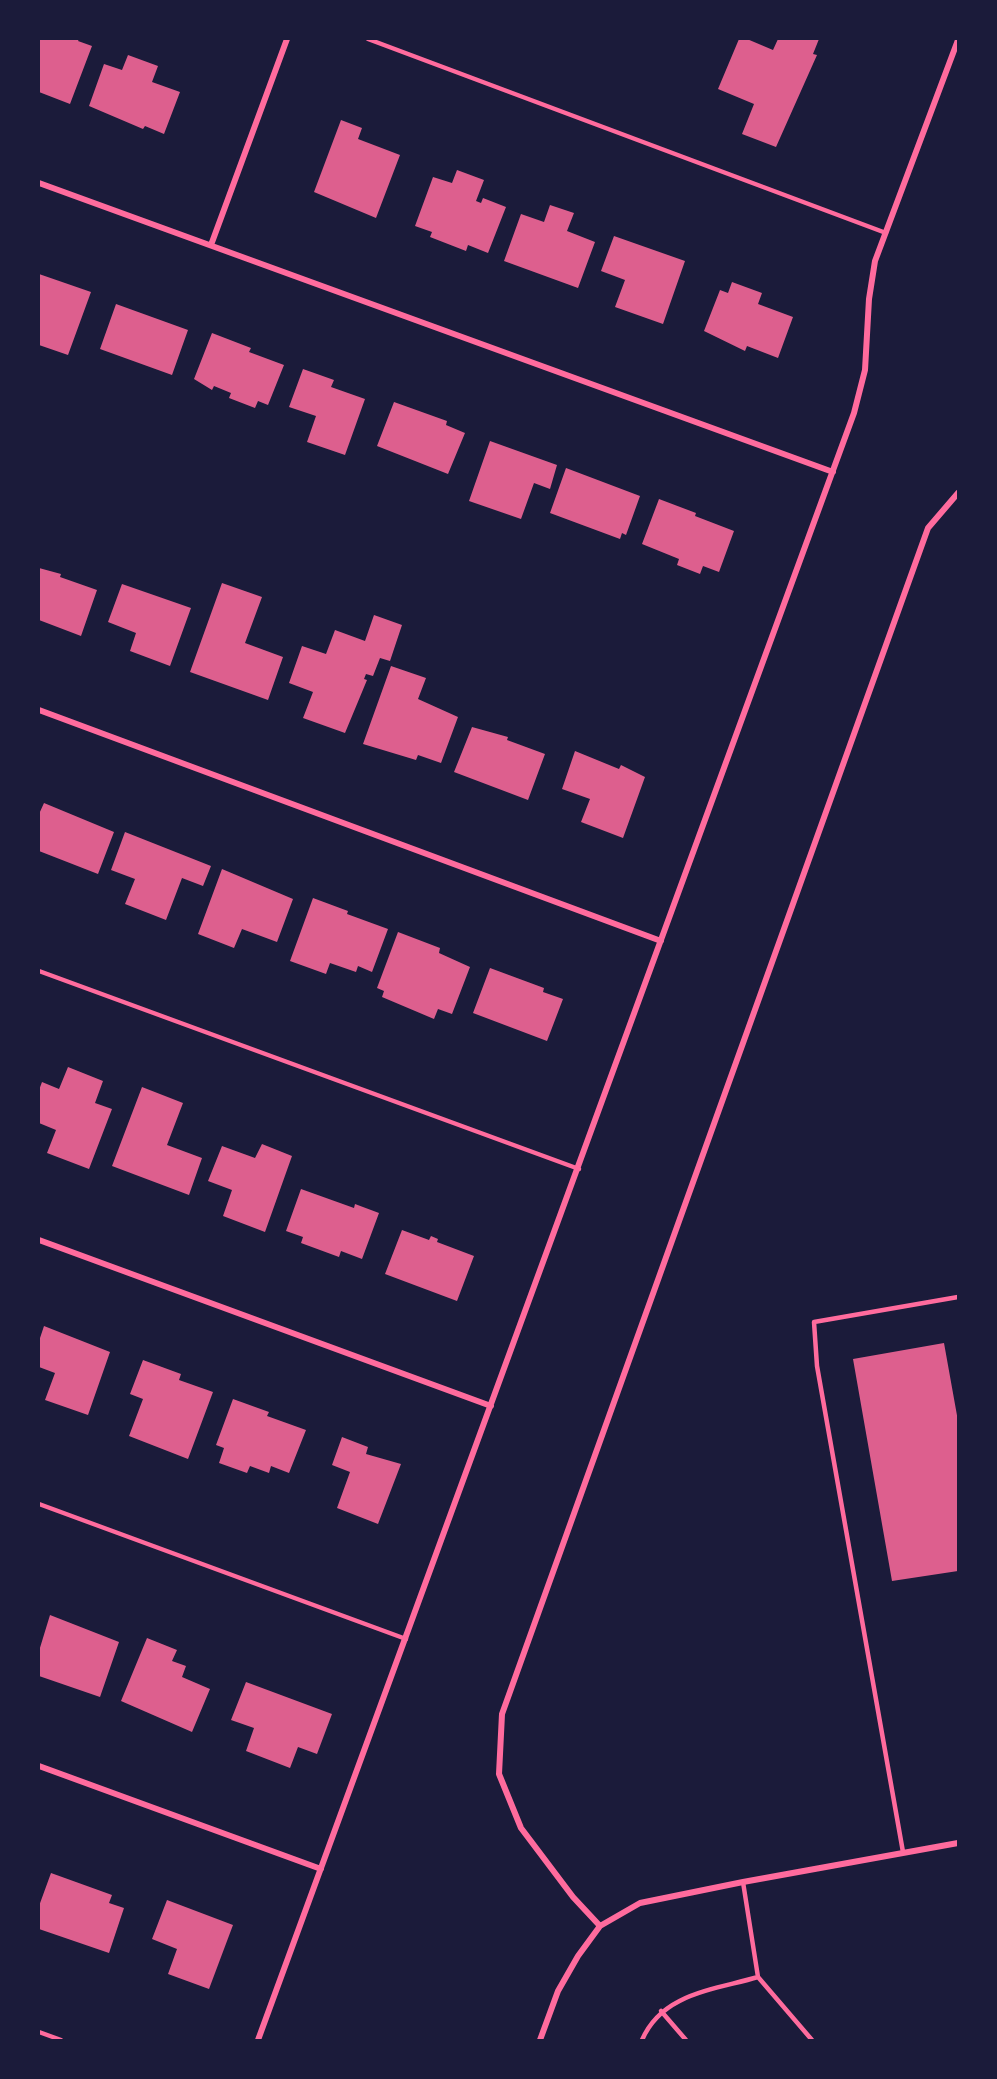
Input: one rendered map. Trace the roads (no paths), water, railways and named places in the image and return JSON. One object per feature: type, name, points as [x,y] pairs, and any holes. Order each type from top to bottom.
[{"type":"street","points":[[211,245],[286,39]]},
{"type":"street","points":[[258,2040],[579,1169],[854,413],[865,370],[869,299],[875,261],[958,40]]},
{"type":"street","points":[[39,183],[833,472]]},
{"type":"street","points":[[600,1926],[573,1897],[521,1828],[499,1774],[502,1714],[928,528],[958,493]]},
{"type":"street","points":[[39,710],[661,940]]},
{"type":"street","points":[[39,1240],[491,1406]]},
{"type":"street","points":[[39,1766],[321,1869]]},
{"type":"street","points":[[540,2040],[558,1991],[578,1956],[600,1926],[640,1904],[743,1882],[958,1843]]},
{"type":"lane","points":[[368,39],[886,233]]},
{"type":"lane","points":[[39,971],[579,1169]]},
{"type":"lane","points":[[903,1852],[819,1377],[814,1322],[958,1297]]},
{"type":"lane","points":[[39,1504],[406,1639]]},
{"type":"lane","points":[[743,1882],[758,1977],[812,2040]]},
{"type":"lane","points":[[642,2040],[649,2025],[661,2011],[680,1999],[758,1977]]},
{"type":"lane","points":[[661,2011],[686,2040]]},
{"type":"lane","points":[[39,2032],[61,2040]]}]
